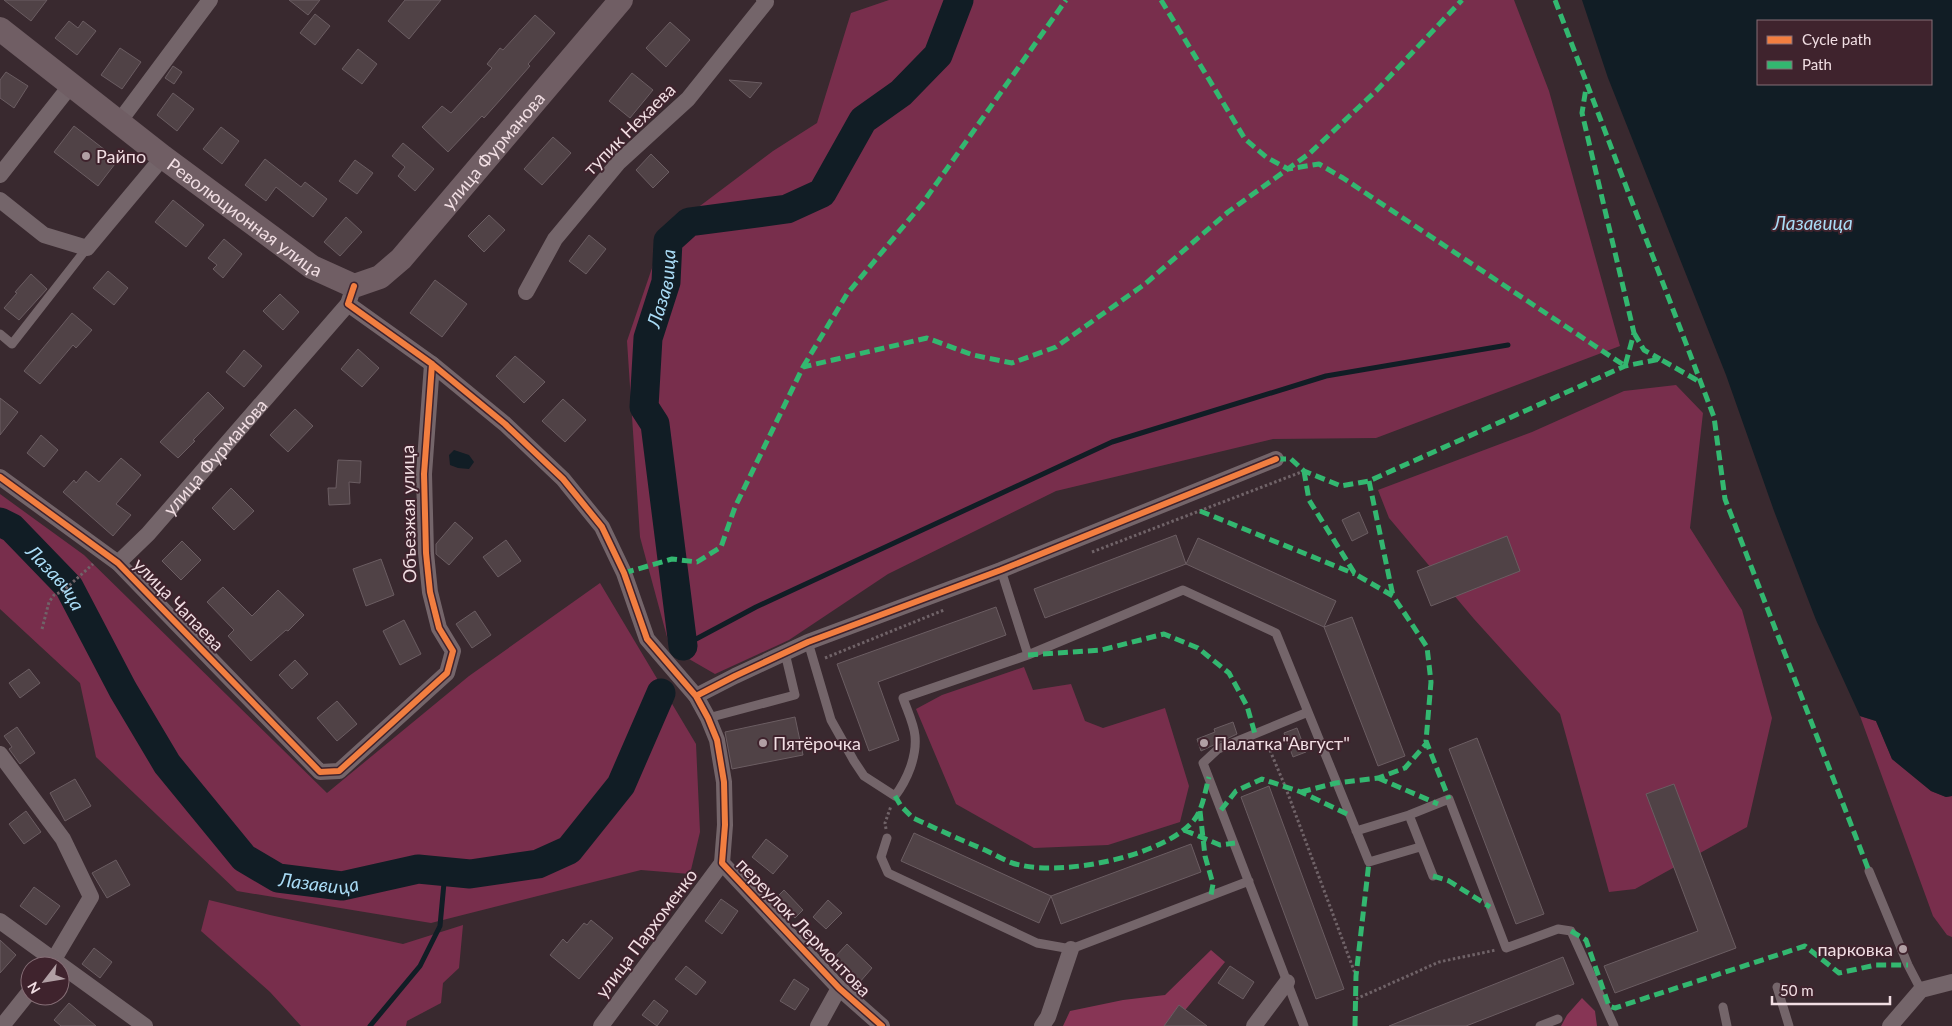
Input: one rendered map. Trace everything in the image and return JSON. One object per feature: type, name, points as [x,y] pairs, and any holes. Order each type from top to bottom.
[{"type":"main road","name":"улица Фурманова","points":[[351,295],[380,277],[401,259],[621,0]]},
{"type":"main road","name":"Революционная улица","points":[[0,29],[163,157],[351,295]]},
{"type":"street","points":[[119,122],[210,0]]},
{"type":"street","name":"тупик Нехаева","points":[[526,292],[555,239],[619,162],[688,99],[766,2],[764,0]]},
{"type":"street","points":[[0,175],[71,85]]},
{"type":"street","points":[[0,200],[44,235],[87,248],[163,157]]},
{"type":"street","name":"переулок Лермонтова","points":[[351,295],[505,424],[556,472],[602,527],[624,573],[647,639],[696,696],[717,740],[724,782],[725,825],[722,863],[839,988],[882,1026]]},
{"type":"street","name":"улица Фурманова","points":[[114,560],[148,534],[351,295]]},
{"type":"street","name":"Объезжая улица","points":[[320,772],[339,771],[448,673],[453,651],[437,619],[430,592],[426,553],[424,474],[432,364]]},
{"type":"street","points":[[696,696],[808,642],[1000,570],[1276,459]]},
{"type":"street","name":"улица Чапаева","points":[[0,477],[114,560],[320,772]]},
{"type":"street","points":[[0,754],[63,838],[91,897],[56,956]]},
{"type":"street","name":"улица Пархоменко","points":[[601,1026],[722,863]]},
{"type":"street","points":[[0,921],[43,956]]},
{"type":"street","points":[[1042,1026],[1048,1017],[1071,950]]},
{"type":"street","points":[[70,975],[145,1026]]},
{"type":"street","points":[[1254,1026],[1287,982]]},
{"type":"street","points":[[1890,1026],[1921,990],[1952,982]]},
{"type":"street","points":[[818,1026],[839,988]]},
{"type":"street","points":[[2,1026],[20,1004]]},
{"type":"lane","points":[[0,334],[12,344],[87,248]]},
{"type":"lane","points":[[1000,570],[1028,655]]},
{"type":"lane","points":[[808,642],[831,720],[864,776],[895,796],[904,783],[914,754],[915,736],[903,698],[1028,655],[1183,590],[1276,633],[1369,862],[1420,847]]},
{"type":"lane","points":[[708,718],[795,695],[785,653]]},
{"type":"lane","points":[[1304,1026],[1203,763],[1218,749],[1308,712]]},
{"type":"lane","points":[[1356,831],[1409,815],[1450,799],[1506,948],[1558,929],[1571,931],[1614,1026]]},
{"type":"lane","points":[[1409,815],[1433,876]]},
{"type":"lane","points":[[887,838],[881,857],[888,873],[1037,943],[1071,950],[1249,881]]},
{"type":"lane","points":[[1869,871],[1908,965],[1921,990]]},
{"type":"lane","points":[[1777,987],[1789,1026]]},
{"type":"lane","points":[[1724,1007],[1727,1026]]},
{"type":"lane","points":[[1540,1026],[1558,1019]]},
{"type":"path","points":[[42,628],[49,602],[54,595],[63,591],[94,563],[114,560]]},
{"type":"path","points":[[1262,731],[1356,976]]},
{"type":"path","points":[[887,838],[885,823],[895,796]]},
{"type":"path","points":[[1356,999],[1439,962],[1506,948]]},
{"type":"shaded area","points":[[889,0],[1514,0],[1549,91],[1620,346],[1376,438],[1273,439],[1056,491],[888,574],[789,640],[715,674],[670,648],[640,537],[627,341],[664,233],[773,151],[817,123],[851,13]]},
{"type":"shaded area","points":[[1676,385],[1703,413],[1690,528],[1742,610],[1772,718],[1747,827],[1635,889],[1609,892],[1560,714],[1474,619],[1389,518],[1378,490],[1532,432],[1624,391]]},
{"type":"shaded area","points":[[0,494],[84,555],[327,793],[469,676],[600,583],[696,744],[700,832],[690,874],[641,870],[431,923],[237,891],[96,757],[80,683],[0,609]]},
{"type":"shaded area","points":[[1024,667],[1033,690],[1071,684],[1085,721],[1103,728],[1165,708],[1189,786],[1180,822],[1108,845],[1034,848],[956,804],[916,709],[942,695]]},
{"type":"shaded area","points":[[1860,716],[1876,721],[1892,759],[1931,791],[1946,797],[1952,796],[1952,937],[1947,935],[1933,916]]},
{"type":"shaded area","points":[[209,900],[403,944],[463,925],[459,968],[443,983],[441,1003],[407,1021],[406,1026],[301,1026],[270,992],[201,931]]},
{"type":"shaded area","points":[[1211,950],[1225,962],[1172,1026],[1063,1026],[1070,1011],[1123,1000],[1165,995]]},
{"type":"shaded area","points":[[1582,998],[1595,1011],[1597,1026],[1561,1026],[1567,1015]]},
{"type":"water","name":"Лазавица","points":[[1582,0],[1952,0],[1952,796],[1946,797],[1931,791],[1892,759],[1876,721],[1860,716],[1816,620],[1774,511],[1726,375],[1608,78]]},
{"type":"water","points":[[454,450],[469,455],[474,462],[469,469],[450,465],[449,455]]},
{"type":"building","points":[[4,0],[47,0],[31,21]]},
{"type":"building","points":[[289,0],[320,0],[308,15]]},
{"type":"building","points":[[405,0],[441,0],[409,39],[388,21]]},
{"type":"building","points":[[315,14],[330,26],[315,45],[300,33]]},
{"type":"building","points":[[535,15],[555,33],[528,64],[530,66],[484,118],[482,116],[448,152],[422,127],[442,106],[451,113],[492,68],[487,64],[500,48],[503,50]]},
{"type":"building","points":[[69,21],[78,28],[83,21],[96,31],[77,55],[55,38]]},
{"type":"building","points":[[670,22],[690,40],[666,67],[646,48]]},
{"type":"building","points":[[120,48],[141,62],[122,89],[101,75]]},
{"type":"building","points":[[358,49],[377,64],[362,84],[342,69]]},
{"type":"building","points":[[173,66],[182,72],[174,84],[165,78]]},
{"type":"building","points":[[6,72],[28,86],[14,108],[0,98],[0,80]]},
{"type":"building","points":[[632,73],[653,90],[630,118],[609,101]]},
{"type":"building","points":[[729,80],[762,83],[750,98]]},
{"type":"building","points":[[173,93],[194,109],[177,131],[157,115]]},
{"type":"building","name":"Райпо","points":[[74,126],[118,160],[98,186],[54,152]]},
{"type":"building","points":[[221,127],[239,141],[222,164],[203,149]]},
{"type":"building","points":[[553,137],[571,153],[542,185],[524,169]]},
{"type":"building","points":[[403,143],[434,169],[415,191],[398,176],[405,167],[392,156]]},
{"type":"building","points":[[651,154],[669,172],[653,188],[636,170]]},
{"type":"building","points":[[265,159],[301,187],[305,182],[327,199],[313,217],[276,187],[266,201],[245,185]]},
{"type":"building","points":[[355,160],[373,173],[357,194],[339,181]]},
{"type":"building","points":[[173,200],[204,225],[186,247],[155,222]]},
{"type":"building","points":[[489,215],[505,230],[484,252],[468,236]]},
{"type":"building","points":[[346,217],[362,232],[340,256],[324,242]]},
{"type":"building","points":[[589,235],[606,249],[586,274],[569,261]]},
{"type":"building","points":[[224,239],[242,254],[223,278],[213,269],[217,265],[208,258]]},
{"type":"building","points":[[108,271],[128,288],[114,305],[93,288]]},
{"type":"building","points":[[31,274],[47,289],[19,320],[4,308]]},
{"type":"building","points":[[435,280],[467,304],[442,337],[410,313]]},
{"type":"building","points":[[280,294],[299,312],[283,330],[263,311]]},
{"type":"building","points":[[72,313],[92,330],[76,348],[73,345],[40,384],[24,371]]},
{"type":"building","points":[[358,349],[379,368],[362,387],[341,369]]},
{"type":"building","points":[[244,350],[262,366],[244,387],[226,372]]},
{"type":"building","points":[[515,356],[545,382],[524,403],[496,376]]},
{"type":"building","points":[[208,392],[224,408],[178,458],[160,442]]},
{"type":"building","points":[[0,398],[18,412],[0,435]]},
{"type":"building","points":[[563,399],[586,420],[565,442],[542,421]]},
{"type":"building","points":[[295,409],[313,426],[288,452],[270,435]]},
{"type":"building","points":[[41,435],[58,450],[44,467],[27,453]]},
{"type":"building","points":[[121,458],[141,475],[116,504],[131,515],[113,536],[63,492],[74,480],[76,483],[86,471],[99,482]]},
{"type":"building","points":[[338,460],[361,461],[360,483],[349,482],[350,504],[329,505],[328,488],[336,488]]},
{"type":"building","points":[[231,488],[254,511],[234,530],[212,508]]},
{"type":"building","points":[[1359,512],[1368,533],[1352,541],[1342,520]]},
{"type":"building","points":[[455,522],[473,538],[449,565],[436,554],[436,544]]},
{"type":"building","points":[[1176,535],[1186,564],[1045,618],[1034,589]]},
{"type":"building","points":[[1507,536],[1520,571],[1431,606],[1417,571]]},
{"type":"building","points":[[1198,538],[1336,601],[1324,627],[1186,564]]},
{"type":"building","points":[[506,540],[521,561],[498,577],[483,557]]},
{"type":"building","points":[[182,541],[201,560],[181,580],[162,561]]},
{"type":"building","points":[[381,559],[394,595],[366,606],[353,569]]},
{"type":"building","points":[[223,587],[252,616],[278,590],[304,615],[288,631],[286,630],[251,661],[228,636],[234,630],[207,602]]},
{"type":"building","points":[[996,607],[1006,635],[878,682],[899,740],[869,751],[837,664]]},
{"type":"building","points":[[475,611],[491,635],[472,648],[456,624]]},
{"type":"building","points":[[1352,617],[1405,756],[1378,766],[1324,627]]},
{"type":"building","points":[[404,620],[421,654],[400,665],[383,631]]},
{"type":"building","points":[[295,660],[308,674],[292,689],[279,675]]},
{"type":"building","points":[[29,669],[40,683],[20,698],[9,683]]},
{"type":"building","points":[[337,701],[357,724],[337,741],[317,718]]},
{"type":"building","name":"Пятёрочка","points":[[795,717],[803,755],[732,769],[725,732]]},
{"type":"building","points":[[1233,722],[1237,734],[1201,751],[1197,739],[1215,732],[1214,729]]},
{"type":"building","points":[[17,727],[35,753],[20,764],[9,749],[12,747],[4,736]]},
{"type":"building","points":[[1297,728],[1306,752],[1293,757],[1284,733]]},
{"type":"building","points":[[1477,738],[1544,914],[1516,924],[1449,749]]},
{"type":"building","points":[[75,779],[91,806],[65,821],[50,793]]},
{"type":"building","points":[[1674,784],[1736,948],[1615,993],[1604,966],[1698,931],[1646,794]]},
{"type":"building","points":[[1269,786],[1344,989],[1316,999],[1241,797]]},
{"type":"building","points":[[26,811],[41,832],[24,844],[9,824]]},
{"type":"building","points":[[914,833],[1051,896],[1039,923],[901,861]]},
{"type":"building","points":[[766,839],[788,856],[773,874],[752,857]]},
{"type":"building","points":[[1191,844],[1201,872],[1061,924],[1051,896]]},
{"type":"building","points":[[116,860],[130,885],[107,898],[92,873]]},
{"type":"building","points":[[34,887],[60,906],[46,925],[20,906]]},
{"type":"building","points":[[784,890],[803,910],[795,918],[776,898]]},
{"type":"building","points":[[721,899],[738,911],[722,934],[705,921]]},
{"type":"building","points":[[828,900],[842,913],[826,929],[813,917]]},
{"type":"building","points":[[591,920],[613,938],[579,979],[550,955],[563,939],[567,943],[584,923],[587,925]]},
{"type":"building","points":[[0,940],[16,955],[0,973]]},
{"type":"building","points":[[847,944],[872,968],[859,983],[833,959]]},
{"type":"building","points":[[94,948],[112,962],[100,978],[82,964]]},
{"type":"building","points":[[1563,957],[1574,984],[1466,1026],[1389,1026]]},
{"type":"building","points":[[686,966],[706,982],[696,995],[675,979]]},
{"type":"building","points":[[1230,966],[1254,982],[1243,999],[1218,983]]},
{"type":"building","points":[[794,979],[809,989],[795,1010],[780,1001]]},
{"type":"building","points":[[654,1000],[668,1011],[657,1026],[642,1015]]},
{"type":"building","points":[[70,1004],[96,1026],[61,1026],[54,1020],[66,1006],[70,1006]]},
{"type":"building","points":[[1179,1005],[1207,1026],[1164,1026]]},
{"type":"waterway","name":"Лазавица","points":[[683,646],[655,424],[644,407],[648,338],[666,282],[668,241],[689,222],[787,209],[822,193],[863,120],[901,93],[938,55],[959,0]]},
{"type":"waterway","points":[[683,646],[756,607],[1112,442],[1326,376],[1508,345]]},
{"type":"waterway","name":"Лазавица","points":[[0,522],[12,528],[69,587],[123,690],[167,764],[244,858],[278,878],[342,886],[418,869],[470,874],[538,864],[569,850],[621,785],[661,693]]},
{"type":"waterway","points":[[370,1026],[420,966],[440,926],[445,872]]},
{"type":"marked path","points":[[803,367],[847,294],[922,204],[1066,0]]},
{"type":"marked path","points":[[1161,0],[1245,139],[1266,157],[1288,169],[1319,164],[1343,178],[1625,366],[1634,333],[1582,113],[1586,88]]},
{"type":"marked path","points":[[624,573],[672,559],[697,562],[721,547],[735,507],[803,367],[927,338],[973,355],[1012,363],[1056,347],[1145,284],[1228,212],[1310,153],[1376,91],[1462,0]]},
{"type":"marked path","points":[[1555,0],[1714,417],[1725,499],[1869,871]]},
{"type":"marked path","points":[[1634,333],[1644,350],[1660,359]]},
{"type":"marked path","points":[[1276,459],[1291,459],[1304,471],[1341,486],[1369,481],[1625,366],[1660,359],[1700,382]]},
{"type":"marked path","points":[[1304,471],[1309,500],[1355,574],[1393,596],[1427,647],[1431,682],[1426,741],[1449,799]]},
{"type":"marked path","points":[[1369,481],[1393,596]]},
{"type":"marked path","points":[[1200,511],[1355,574]]},
{"type":"marked path","points":[[1028,655],[1101,650],[1164,634],[1198,648],[1229,673],[1247,706],[1255,734]]},
{"type":"marked path","points":[[1301,792],[1336,783],[1378,778],[1405,768],[1426,744]]},
{"type":"marked path","points":[[895,796],[901,806],[913,818],[1007,861],[1039,868],[1062,868],[1113,860],[1138,853],[1161,844],[1180,833],[1197,816],[1202,805],[1209,777]]},
{"type":"marked path","points":[[1378,778],[1438,804]]},
{"type":"marked path","points":[[1221,810],[1236,791],[1262,779],[1301,792],[1349,815]]},
{"type":"marked path","points":[[1200,811],[1205,856],[1213,884],[1211,895]]},
{"type":"marked path","points":[[1184,830],[1220,845],[1235,843]]},
{"type":"marked path","points":[[1355,1026],[1356,976],[1369,862]]},
{"type":"marked path","points":[[1433,876],[1449,881],[1490,907]]},
{"type":"marked path","points":[[1571,931],[1586,940],[1609,1006],[1615,1008],[1805,946],[1839,973],[1876,965],[1908,965]]},
{"type":"cycle path","points":[[354,286],[348,304],[432,364],[505,424],[563,479],[602,527],[624,573],[647,639],[696,696],[717,740],[724,782],[725,825],[722,863],[839,988],[882,1026]]},
{"type":"cycle path","points":[[0,477],[118,563],[320,772],[339,771],[447,673],[453,651],[439,628],[430,592],[426,553],[424,474],[432,364]]},
{"type":"cycle path","points":[[696,696],[808,642],[1001,570],[1276,459]]},
{"type":"place","name":"Райпо","points":[[86,156]]},
{"type":"place","name":"Пятёрочка","points":[[763,743]]},
{"type":"place","name":"Палатка\"Август\"","points":[[1204,743]]},
{"type":"place","name":"парковка","points":[[1903,949]]}]
